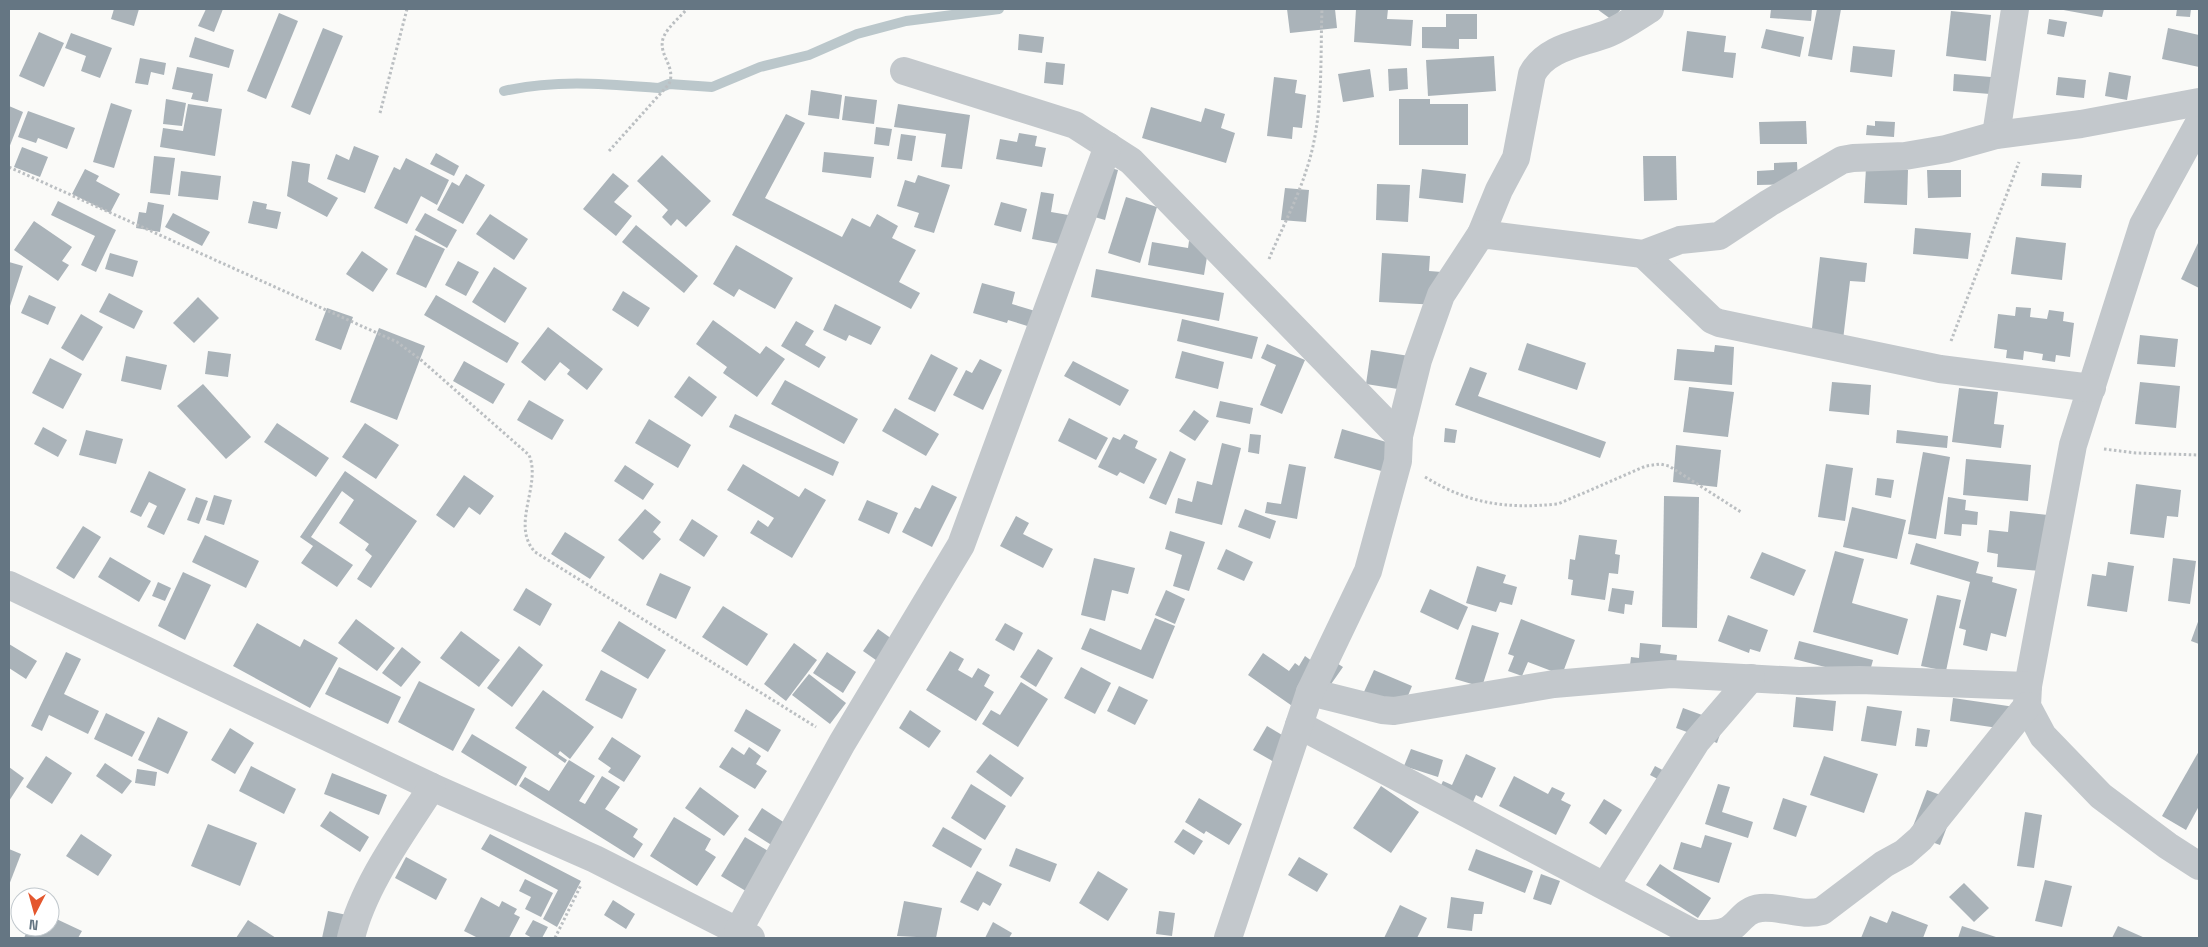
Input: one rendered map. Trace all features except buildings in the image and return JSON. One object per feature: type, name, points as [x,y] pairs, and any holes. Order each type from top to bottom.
[{"type":"street","points":[[1228,938],[1310,692],[1364,583],[1399,448],[1418,360],[1441,295],[1481,234],[1499,190],[1516,158],[1532,74],[1537,65],[1556,51],[1611,32],[1650,9]]},
{"type":"street","points":[[1996,135],[2015,9]]},
{"type":"street","points":[[904,71],[1075,125],[1130,161],[1256,289],[1399,448]]},
{"type":"street","points":[[1481,234],[1643,254],[1680,240],[1720,236],[1769,203],[1842,160],[1904,156],[1938,150],[1996,135],[2081,124],[2199,102]]},
{"type":"street","points":[[1299,725],[1695,934],[1715,934],[1727,931],[1748,911],[1762,908],[1802,913],[1822,911],[1884,864],[1904,853],[1920,839],[2027,696],[2074,445],[2143,225],[2199,123]]},
{"type":"street","points":[[9,585],[432,787],[595,859],[744,935],[842,743],[961,545],[1108,146]]},
{"type":"street","points":[[1643,254],[1708,316],[1719,322],[1940,369],[2092,388]]},
{"type":"street","points":[[1310,692],[1382,710],[1394,711],[1554,684],[1671,674],[2027,696]]},
{"type":"street","points":[[1605,886],[1696,742],[1750,678]]},
{"type":"street","points":[[2027,696],[2043,736],[2101,796],[2168,846],[2199,866]]},
{"type":"street","points":[[351,938],[354,924],[384,862],[432,787]]},
{"type":"path","points":[[380,113],[408,9]]},
{"type":"path","points":[[609,151],[670,81],[672,72],[661,48],[662,41],[665,33],[687,9]]},
{"type":"path","points":[[1256,289],[1306,172],[1311,153],[1319,114],[1322,9]]},
{"type":"path","points":[[1940,369],[2032,129]]},
{"type":"path","points":[[9,167],[396,342],[421,360],[529,455],[532,469],[525,531],[531,548],[535,552],[842,743]]},
{"type":"path","points":[[2074,445],[2136,453],[2199,455]]},
{"type":"path","points":[[1399,448],[1460,497],[1488,503],[1523,506],[1558,504],[1646,466],[1660,464],[1669,466],[1742,512]]},
{"type":"path","points":[[555,938],[595,859]]},
{"type":"waterway","points":[[504,91],[523,87],[562,84],[601,84],[659,88],[669,84],[712,87],[760,67],[809,55],[857,34],[906,21],[999,9]]}]
